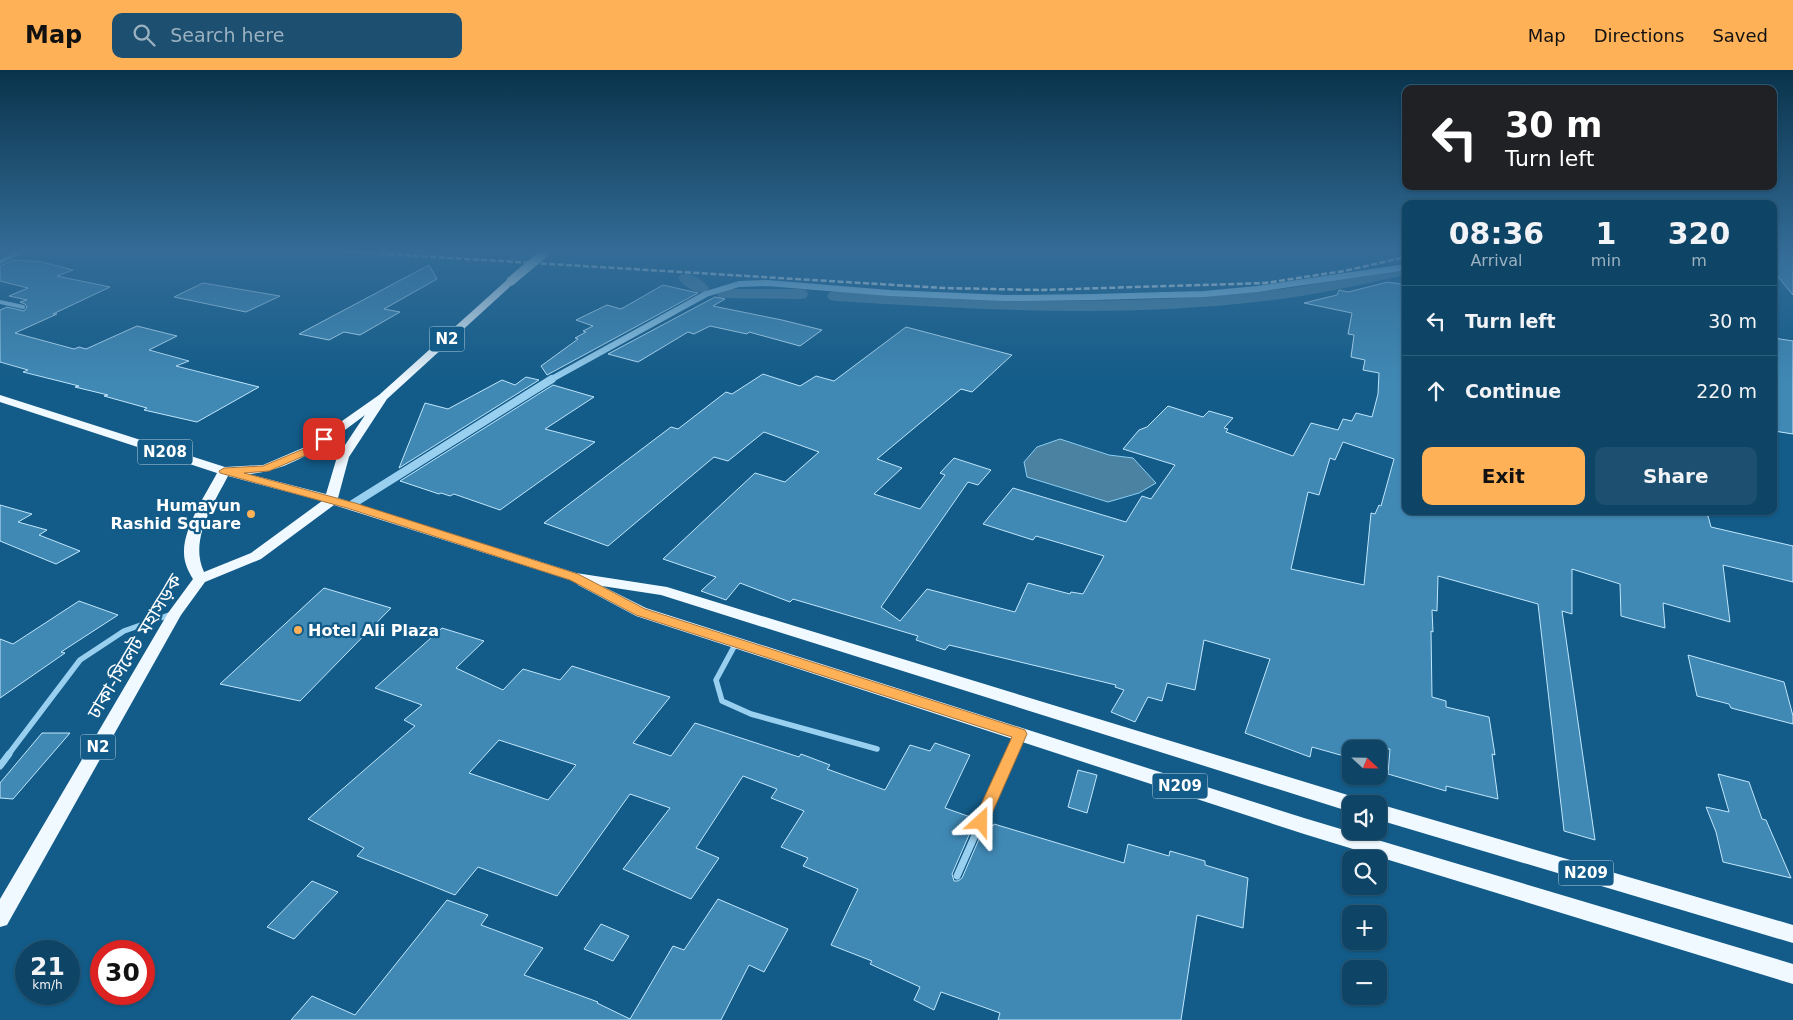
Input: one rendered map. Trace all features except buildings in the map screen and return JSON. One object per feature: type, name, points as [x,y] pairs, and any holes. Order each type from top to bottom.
[{"type":"highway","name":"N2","points":[[224,471],[265,469],[309,450],[383,397],[496,294]]},
{"type":"highway","name":"N2","points":[[331,501],[343,457],[383,397]]},
{"type":"highway","name":"N208","points":[[0,398],[224,471],[331,501]]},
{"type":"highway","name":"ঢাকা-সিলেট মহাসড়ক","points":[[200,579],[193,565],[191,548],[202,516],[224,471]]},
{"type":"highway","name":"N209","points":[[331,501],[351,505],[574,577],[662,590],[1342,801]]},
{"type":"highway","name":"ঢাকা-সিলেট মহাসড়ক","points":[[0,918],[175,612],[200,579],[256,556],[331,501]]},
{"type":"highway","name":"N209","points":[[574,577],[640,612],[1304,826],[1793,974]]},
{"type":"highway","name":"N209","points":[[1387,814],[1793,934]]},
{"type":"street","points":[[351,505],[565,372],[705,294]]},
{"type":"street","points":[[921,294],[1006,298],[1173,294]]},
{"type":"street","points":[[0,302],[23,307]]},
{"type":"street","points":[[0,766],[80,660],[124,631],[175,612]]},
{"type":"street","points":[[736,642],[716,680],[722,701],[751,714],[877,749]]},
{"type":"street","points":[[957,876],[1020,734]]},
{"type":"water","points":[[1060,439],[1109,455],[1133,458],[1156,483],[1139,493],[1108,502],[1027,477],[1024,462],[1037,447]]},
{"type":"waterway","points":[[836,296],[979,304],[1122,306],[1194,303],[1276,294]]},
{"type":"place","name":"Humayun Rashid Square","points":[[251,514]]},
{"type":"place","name":"Hotel Ali Plaza","points":[[298,630]]},
{"type":"route","points":[[324,439],[309,450],[265,469],[224,471],[351,505],[574,577],[640,612],[1020,734],[981,822]]}]
